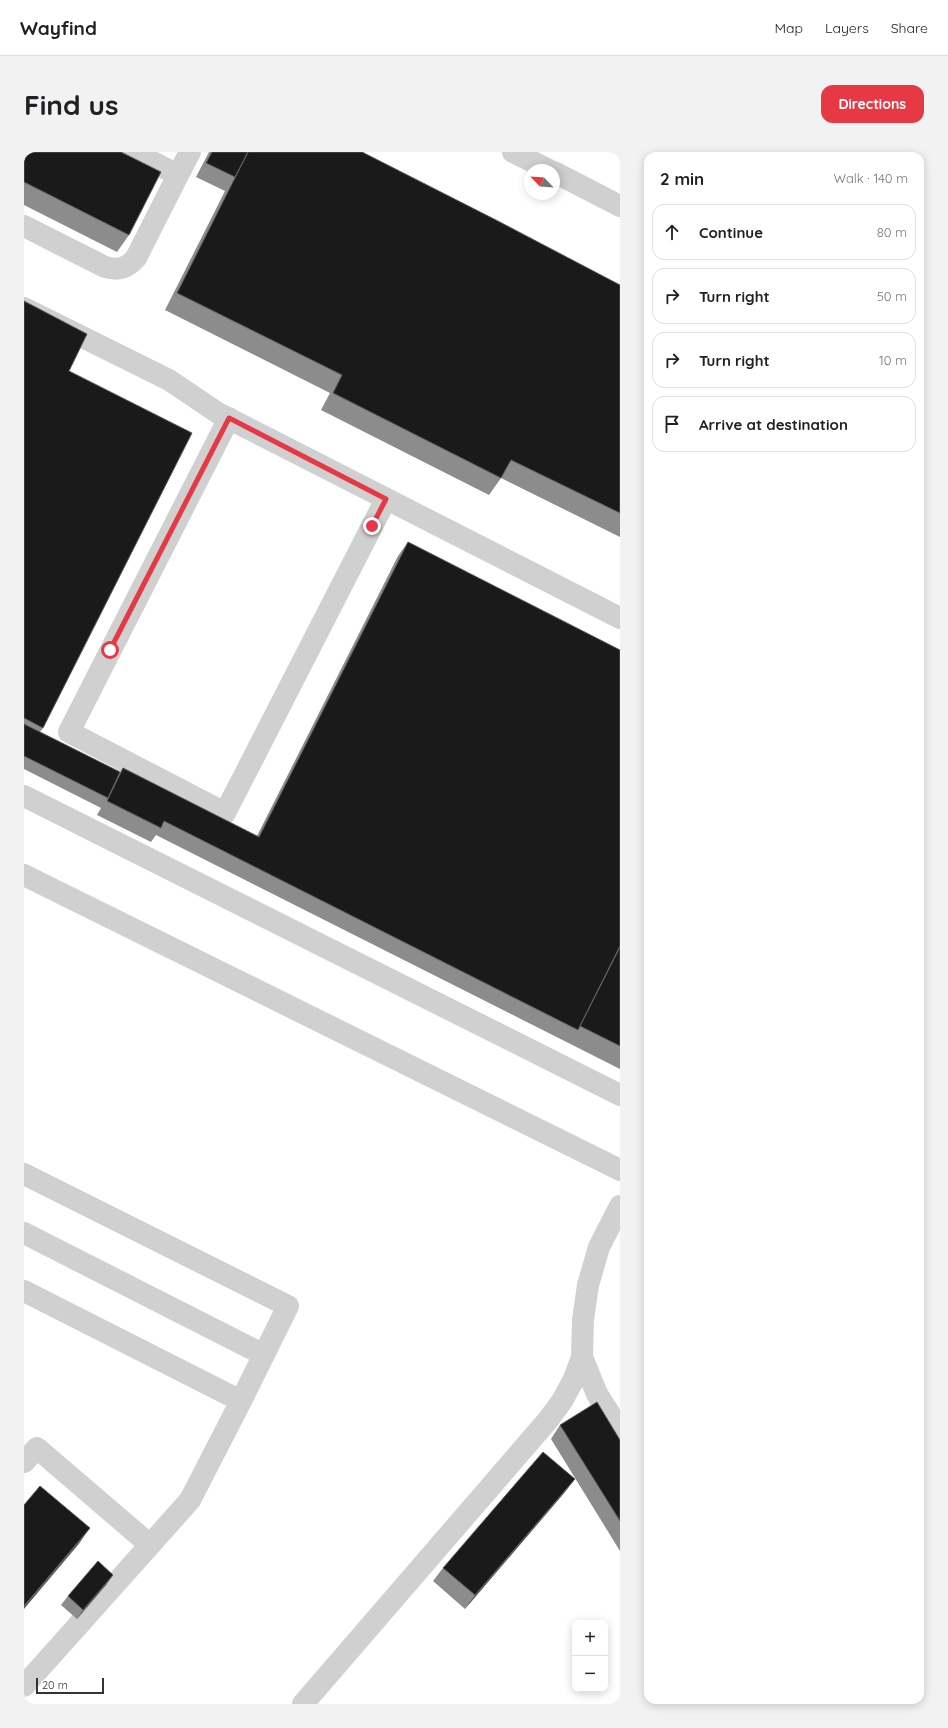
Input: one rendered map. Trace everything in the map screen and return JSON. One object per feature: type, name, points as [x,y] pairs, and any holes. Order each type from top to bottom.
[{"type":"lane","points":[[132,152],[178,175]]},
{"type":"lane","points":[[24,226],[105,267],[114,270],[130,265],[136,258],[190,152]]},
{"type":"lane","points":[[523,154],[539,164]]},
{"type":"lane","points":[[560,175],[618,201]]},
{"type":"lane","points":[[24,308],[169,380],[229,418],[620,618]]},
{"type":"lane","points":[[229,418],[68,732],[225,813],[386,499]]},
{"type":"lane","points":[[24,796],[620,1095]]},
{"type":"lane","points":[[24,876],[620,1170]]},
{"type":"lane","points":[[24,1174],[288,1306],[190,1500],[24,1686]]},
{"type":"lane","points":[[303,1704],[548,1420],[574,1379],[582,1357],[583,1320],[588,1285],[599,1247],[620,1206]]},
{"type":"lane","points":[[24,1233],[264,1355]]},
{"type":"lane","points":[[24,1290],[241,1401]]},
{"type":"lane","points":[[582,1357],[597,1394],[620,1430]]},
{"type":"lane","points":[[24,1462],[37,1448],[150,1545]]},
{"type":"building","points":[[24,152],[121,152],[161,172],[129,235],[24,182]]},
{"type":"building","points":[[212,152],[248,152],[235,177],[206,163]]},
{"type":"building","points":[[248,152],[362,152],[620,285],[620,513],[511,460],[501,478],[333,393],[342,375],[177,293]]},
{"type":"building","points":[[24,301],[87,334],[69,371],[192,433],[43,728],[24,718]]},
{"type":"building","points":[[408,542],[620,650],[620,946],[578,1030],[164,821],[161,828],[107,801],[123,768],[259,837]]},
{"type":"building","points":[[24,724],[120,772],[108,798],[24,756]]},
{"type":"building","points":[[620,947],[620,1046],[580,1026]]},
{"type":"building","points":[[597,1402],[620,1440],[620,1521],[560,1425]]},
{"type":"building","points":[[543,1452],[575,1479],[475,1595],[443,1568]]},
{"type":"building","points":[[40,1486],[90,1528],[24,1606],[24,1505]]},
{"type":"building","points":[[98,1561],[113,1575],[83,1610],[68,1596]]},
{"type":"route","points":[[110,650],[229,418],[386,499],[372,526]]}]
